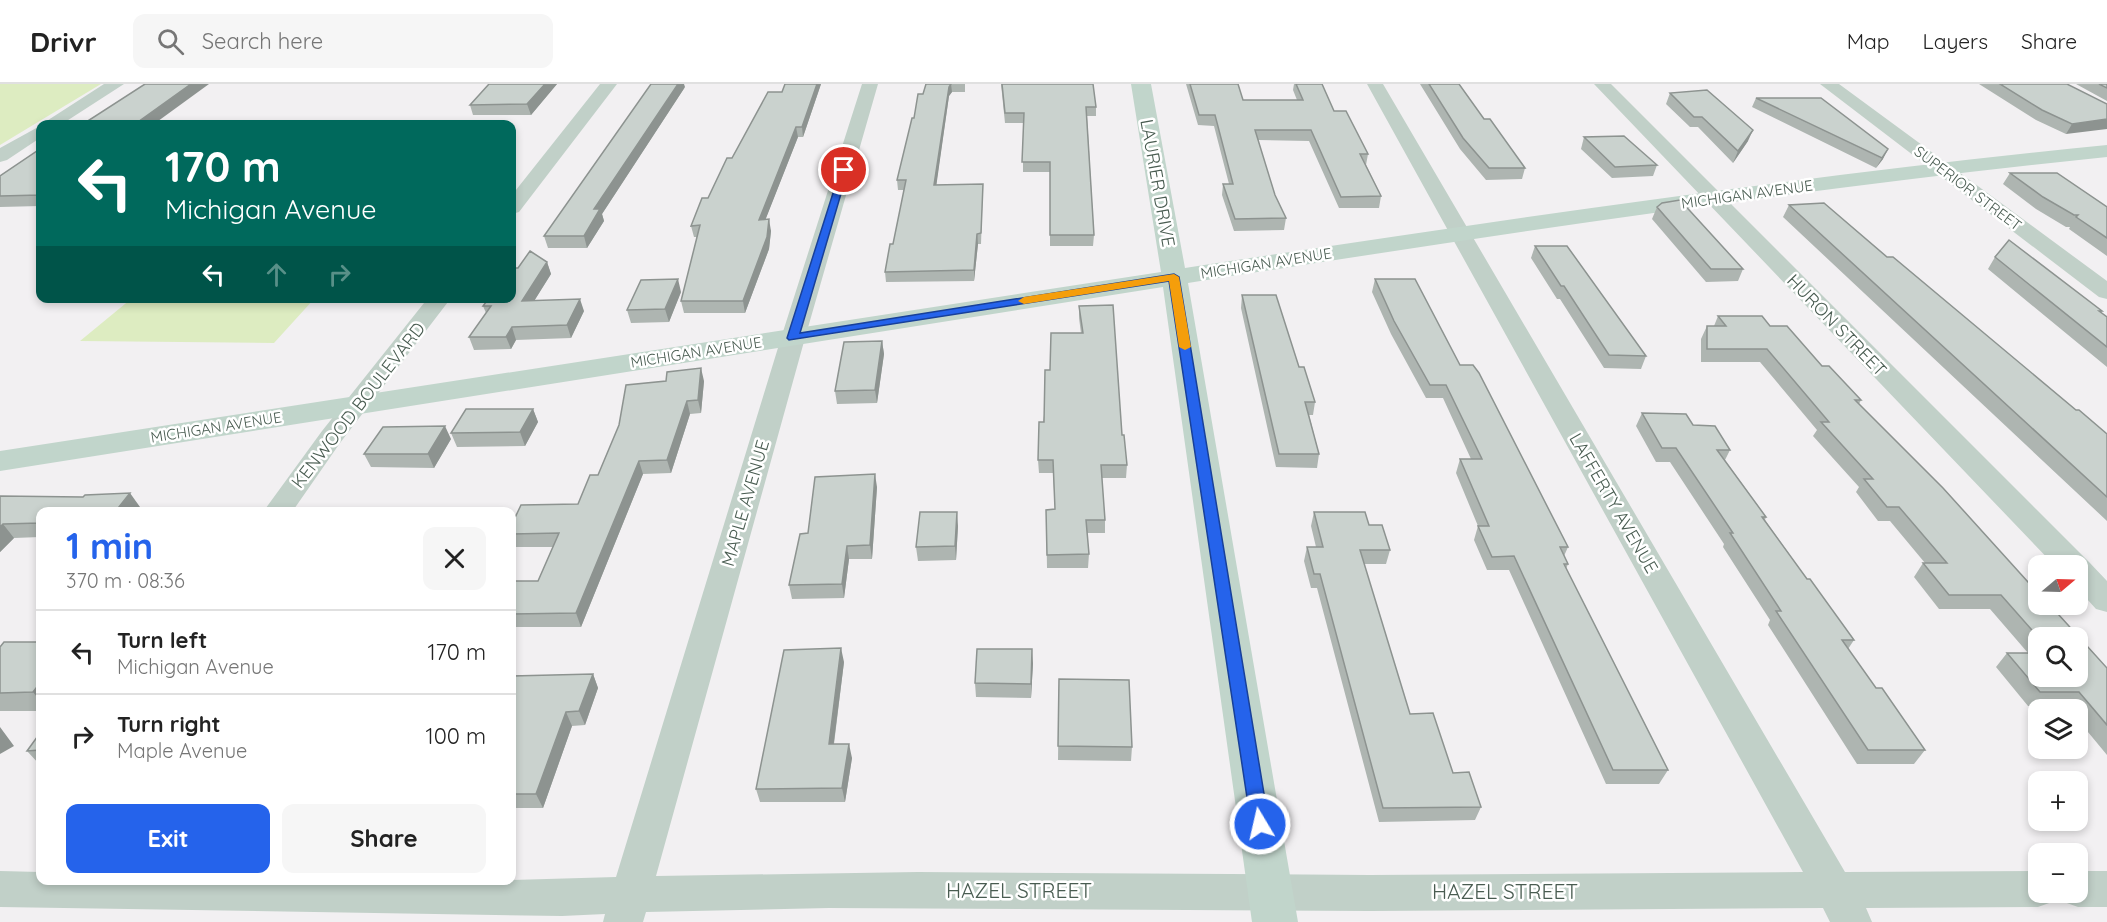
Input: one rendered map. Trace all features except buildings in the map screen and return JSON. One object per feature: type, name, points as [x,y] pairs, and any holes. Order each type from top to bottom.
[{"type":"street","points":[[58,120],[116,84]]},
{"type":"street","points":[[516,203],[609,84]]},
{"type":"street","name":"MAPLE AVENUE","points":[[627,908],[793,338],[870,84]]},
{"type":"street","name":"LAURIER DRIVE","points":[[1141,84],[1174,277],[1273,907]]},
{"type":"street","name":"LAFFERTY AVENUE","points":[[1375,84],[1843,906]]},
{"type":"street","name":"HURON STREET","points":[[1602,84],[2062,555]]},
{"type":"street","name":"SUPERIOR STREET","points":[[1828,84],[2107,292]]},
{"type":"street","points":[[0,156],[36,134]]},
{"type":"street","name":"MICHIGAN AVENUE","points":[[0,461],[1461,233],[1940,168],[2107,151]]},
{"type":"street","name":"KENWOOD BOULEVARD","points":[[281,507],[436,303]]},
{"type":"street","points":[[2088,581],[2107,601]]},
{"type":"street","name":"HAZEL STREET","points":[[0,889],[562,898],[627,908],[1000,889],[1273,907],[1843,906],[2028,890]]},
{"type":"street","points":[[2088,889],[2107,889]]},
{"type":"green space","points":[[0,84],[101,84],[41,120],[36,120],[36,123],[0,145]]},
{"type":"green space","points":[[126,303],[310,303],[274,343],[80,341]]},
{"type":"slow traffic","points":[[1024,301],[1174,277],[1185,347]]},
{"type":"route","points":[[844,170],[793,338],[1174,277],[1260,824]]}]
